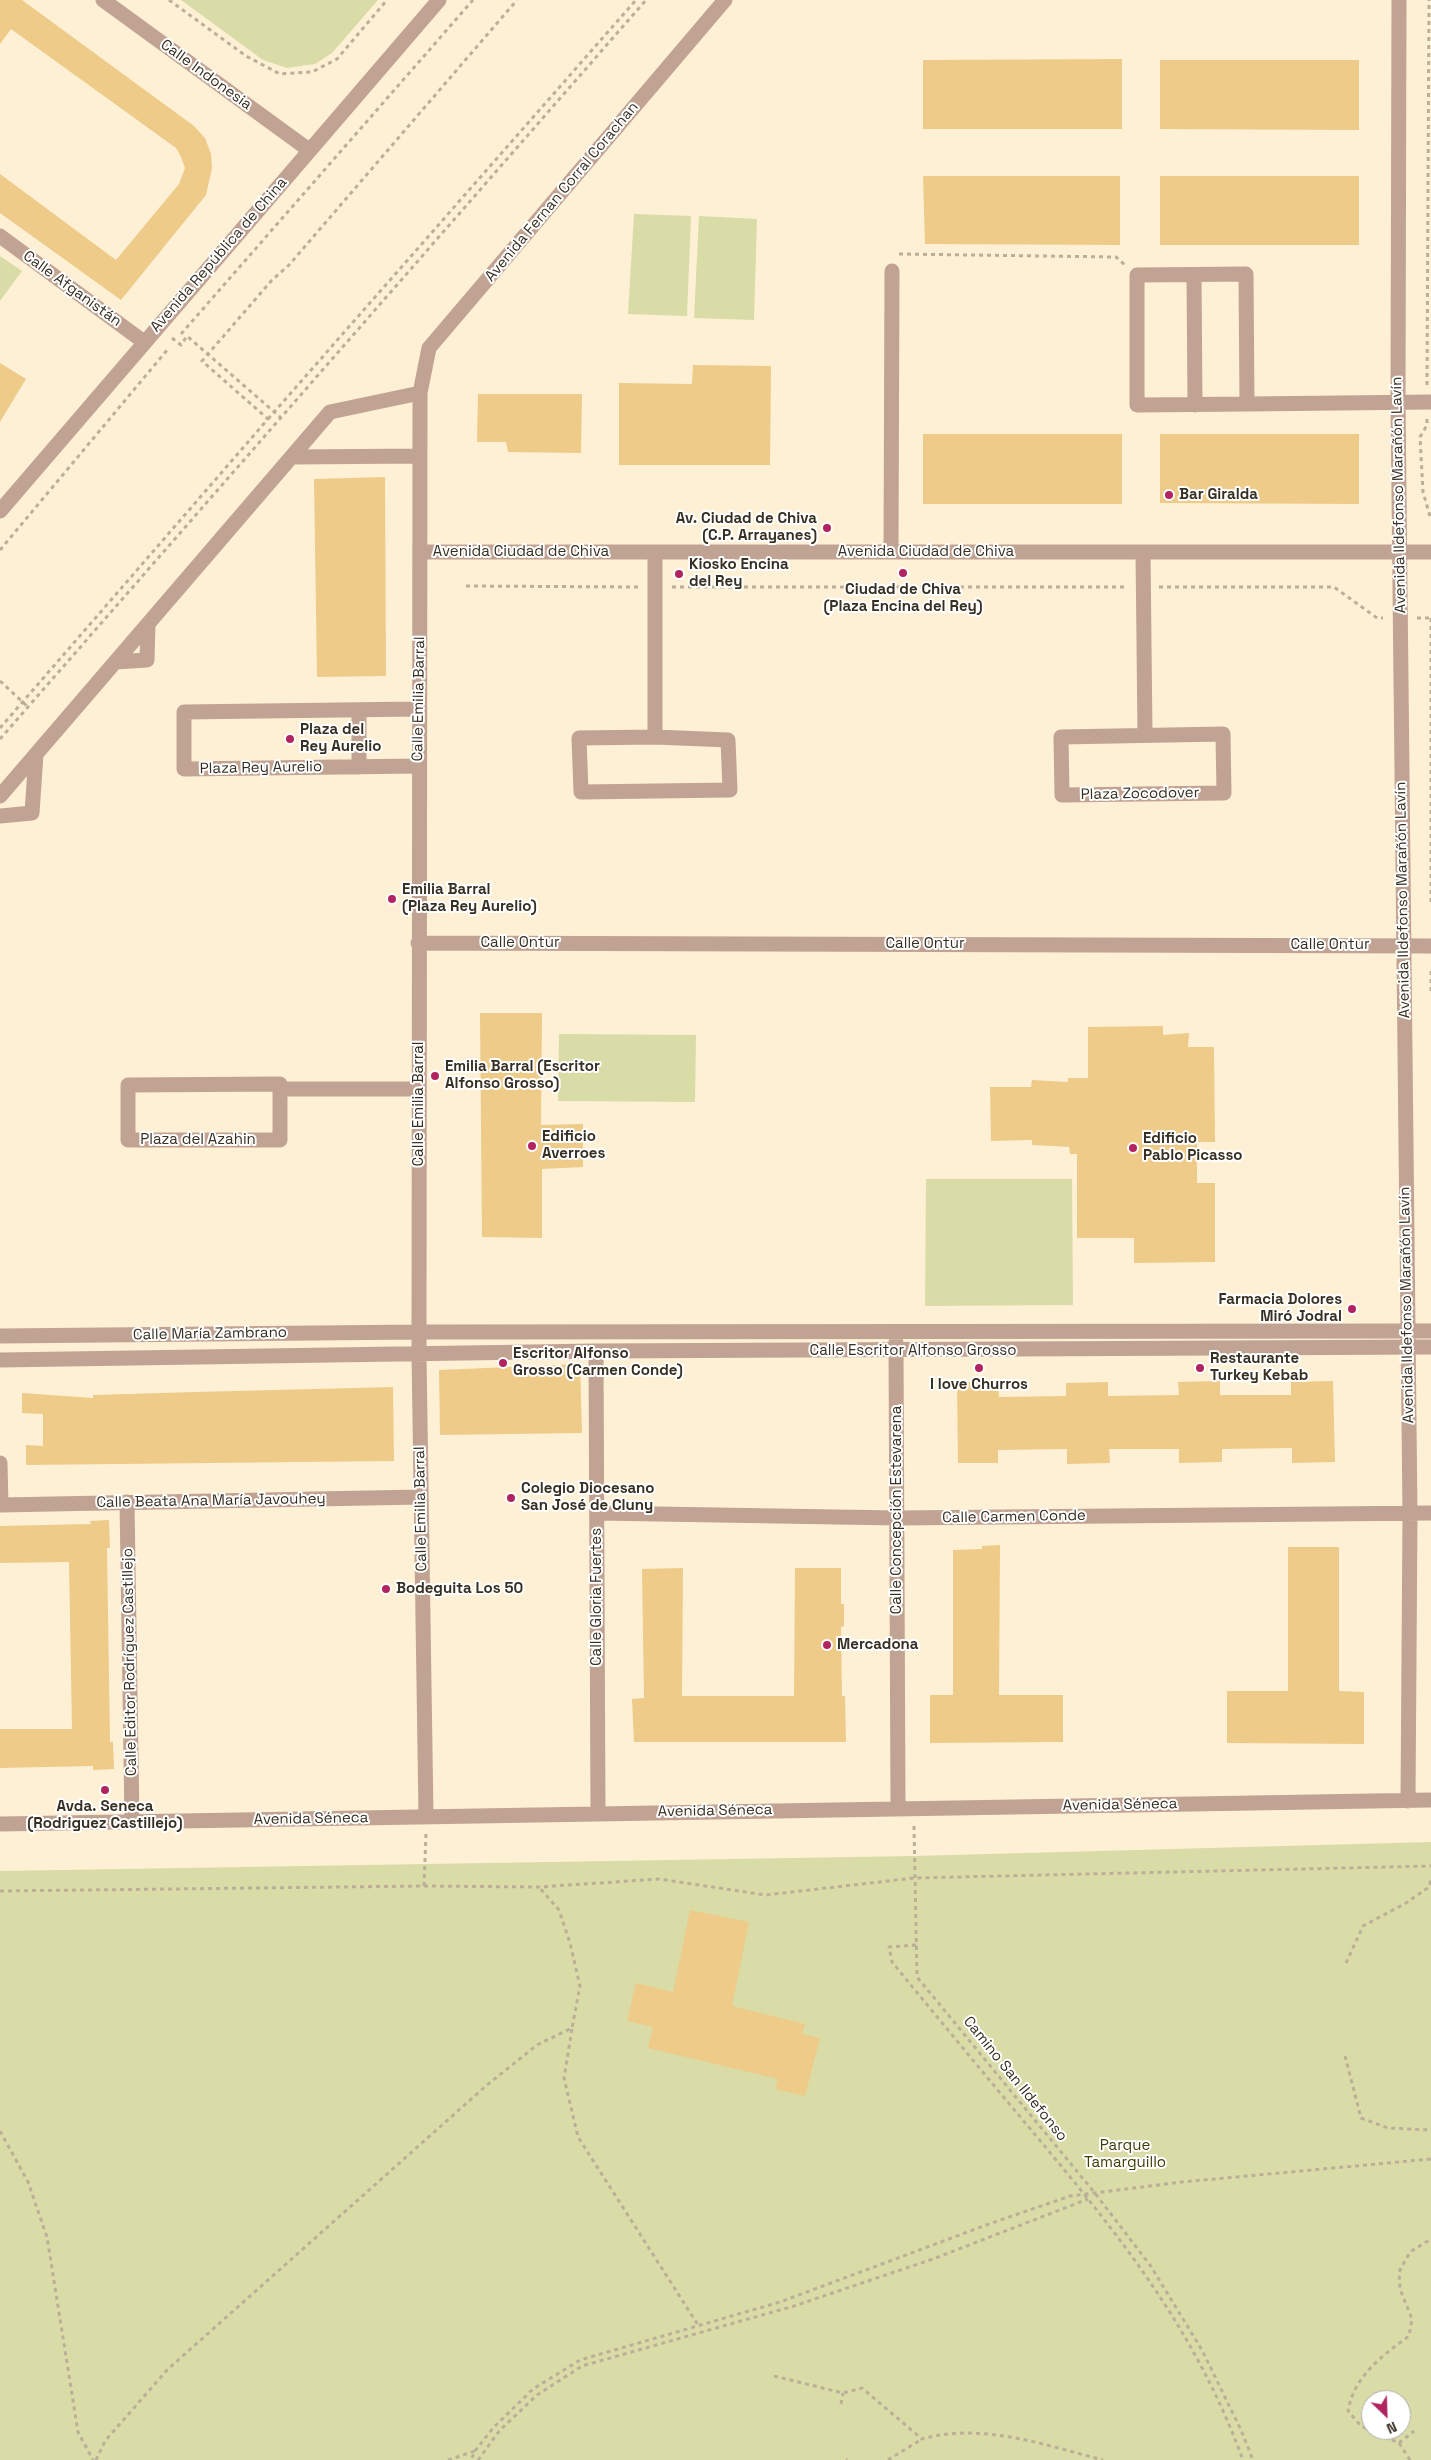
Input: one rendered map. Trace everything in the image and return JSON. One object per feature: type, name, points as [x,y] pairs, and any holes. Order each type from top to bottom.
[{"type":"street","name":"Calle Indonesia","points":[[103,0],[309,150]]},
{"type":"street","name":"Avenida República de China","points":[[0,511],[438,0]]},
{"type":"street","name":"Avenida Fernan Corral Corachan","points":[[420,393],[429,348],[725,0]]},
{"type":"street","name":"Avenida Ildefonso Marañón Lavín","points":[[1399,0],[1398,402],[1410,1513],[1408,1800]]},
{"type":"street","name":"Calle Afganistán","points":[[0,236],[144,342]]},
{"type":"street","points":[[891,552],[892,271]]},
{"type":"street","points":[[1247,404],[1246,274],[1136,275],[1137,405],[1195,405],[1398,402],[1428,404]]},
{"type":"street","points":[[1194,275],[1195,405]]},
{"type":"street","name":"Calle Emilia Barral","points":[[420,393],[421,552],[418,709],[419,1354],[426,1816]]},
{"type":"street","points":[[0,796],[330,412],[420,393]]},
{"type":"street","points":[[291,457],[420,456]]},
{"type":"street","name":"Avenida Ciudad de Chiva","points":[[421,552],[1431,552]]},
{"type":"street","points":[[655,552],[655,737]]},
{"type":"street","points":[[1143,552],[1145,735]]},
{"type":"street","points":[[115,662],[147,660],[148,624]]},
{"type":"street","name":"Plaza Rey Aurelio","points":[[418,709],[184,712],[184,770],[418,766]]},
{"type":"street","points":[[359,710],[359,767]]},
{"type":"street","name":"Plaza Zocodover","points":[[1223,734],[1224,793],[1062,795],[1061,736],[1145,735],[1223,734]]},
{"type":"street","points":[[655,737],[728,740],[730,790],[581,792],[579,738],[655,737]]},
{"type":"street","points":[[0,816],[32,813],[36,754]]},
{"type":"street","name":"Calle Ontur","points":[[418,943],[1431,946]]},
{"type":"street","name":"Plaza del Azahin","points":[[128,1084],[280,1084],[280,1089],[280,1140],[128,1140],[128,1084]]},
{"type":"street","name":"Plaza del Azahin","points":[[280,1089],[419,1089]]},
{"type":"street","name":"Calle Escritor Alfonso Grosso","points":[[419,1332],[1431,1331]]},
{"type":"street","name":"Calle María Zambrano","points":[[0,1336],[419,1332]]},
{"type":"street","name":"Calle Concepción Estevarena","points":[[896,1332],[898,1808]]},
{"type":"street","name":"Calle Escritor Alfonso Grosso","points":[[419,1354],[596,1351],[1431,1347]]},
{"type":"street","name":"Calle Gloria Fuertes","points":[[596,1351],[598,1813]]},
{"type":"street","name":"Calle María Zambrano","points":[[0,1360],[419,1354]]},
{"type":"street","points":[[0,1463],[0,1505]]},
{"type":"street","name":"Calle Beata Ana María Javouhey","points":[[0,1505],[421,1498]]},
{"type":"street","name":"Calle Editor Rodríguez Castillejo","points":[[127,1502],[132,1822]]},
{"type":"street","name":"Calle Carmen Conde","points":[[597,1513],[897,1518],[1431,1513]]},
{"type":"street","name":"Avenida Séneca","points":[[0,1824],[914,1807],[1431,1800]]},
{"type":"path","points":[[169,0],[246,56],[280,74],[312,72],[336,59],[387,0]]},
{"type":"path","points":[[181,334],[473,0]]},
{"type":"path","points":[[268,419],[202,361],[517,0]]},
{"type":"path","points":[[0,728],[274,412],[636,0]]},
{"type":"path","points":[[0,739],[646,0]]},
{"type":"path","points":[[1429,0],[1428,404],[1427,424],[1420,437],[1423,492],[1431,520]]},
{"type":"path","points":[[892,271],[894,254],[1116,257],[1136,275]]},
{"type":"path","points":[[158,326],[181,345],[187,336],[280,417]]},
{"type":"path","points":[[0,550],[168,349]]},
{"type":"path","points":[[466,586],[642,587]]},
{"type":"path","points":[[664,587],[1133,588]]},
{"type":"path","points":[[1153,588],[1334,587],[1377,618]]},
{"type":"path","points":[[1420,617],[1431,618],[1431,905]]},
{"type":"path","points":[[0,681],[28,707]]},
{"type":"path","points":[[1431,971],[1431,992]]},
{"type":"path","name":"Camino San Ildefonso","points":[[914,1807],[917,1977],[1094,2192],[1150,2265],[1202,2350],[1242,2430],[1253,2460]]},
{"type":"path","points":[[424,1886],[426,1816]]},
{"type":"path","points":[[0,1892],[424,1886],[539,1887],[659,1879],[766,1895],[914,1878],[1431,1866]]},
{"type":"path","points":[[1346,1963],[1363,1926],[1406,1903],[1429,1887],[1431,1879]]},
{"type":"path","points":[[539,1887],[559,1910],[570,1943],[580,1986],[564,2078],[578,2136],[698,2326]]},
{"type":"path","points":[[916,1945],[889,1947],[892,1962],[1085,2194],[1131,2253],[1200,2362],[1231,2428],[1243,2460]]},
{"type":"path","points":[[94,2460],[105,2441],[167,2370],[487,2085],[538,2045],[572,2028]]},
{"type":"path","points":[[1345,2056],[1361,2118],[1388,2128],[1431,2130]]},
{"type":"path","points":[[0,2131],[28,2182],[47,2237],[78,2432],[94,2460]]},
{"type":"path","points":[[471,2460],[475,2451],[493,2428],[533,2389],[580,2360],[780,2302],[989,2224],[1070,2196],[1094,2192],[1431,2159]]},
{"type":"path","points":[[478,2460],[500,2430],[537,2395],[582,2366],[794,2306],[933,2259],[1088,2199]]},
{"type":"path","points":[[1410,2460],[1399,2443],[1361,2426],[1348,2411],[1351,2395],[1364,2374],[1387,2352],[1409,2336],[1412,2319],[1400,2289],[1399,2272],[1410,2252],[1431,2238]]},
{"type":"path","points":[[774,2376],[843,2393],[862,2388],[922,2438]]},
{"type":"path","points":[[841,2404],[843,2393]]},
{"type":"path","points":[[1399,2443],[1414,2431]]},
{"type":"path","points":[[888,2460],[922,2438],[943,2432],[982,2433],[1042,2444],[1102,2460]]},
{"type":"path","points":[[448,2460],[475,2451]]},
{"type":"green space","points":[[181,0],[378,0],[332,53],[315,64],[287,68],[263,60]]},
{"type":"green space","points":[[634,214],[691,216],[687,316],[628,314]]},
{"type":"green space","points":[[699,216],[757,219],[754,320],[694,318]]},
{"type":"green space","points":[[0,256],[22,271],[0,301]]},
{"type":"green space","points":[[559,1034],[696,1035],[695,1102],[558,1101]]},
{"type":"green space","points":[[926,1179],[1072,1179],[1073,1305],[925,1306]]},
{"type":"green space","name":"Parque Tamarguillo","points":[[1431,1842],[1431,2460],[0,2460],[0,1871],[914,1856]]},
{"type":"building","points":[[0,0],[22,0],[194,126],[205,138],[211,154],[212,168],[206,195],[121,300],[0,213],[0,174],[116,260],[179,184],[185,168],[181,157],[176,148],[11,29],[0,44]]},
{"type":"building","points":[[1122,59],[1122,129],[923,129],[923,60]]},
{"type":"building","points":[[1160,60],[1359,60],[1359,130],[1160,129]]},
{"type":"building","points":[[923,176],[1120,176],[1120,245],[925,244]]},
{"type":"building","points":[[1160,176],[1359,176],[1359,245],[1160,245]]},
{"type":"building","points":[[0,363],[26,379],[0,422]]},
{"type":"building","points":[[693,365],[771,366],[770,465],[619,465],[619,383],[692,384]]},
{"type":"building","points":[[478,394],[582,394],[581,453],[508,452],[506,442],[477,442]]},
{"type":"building","points":[[923,434],[1122,434],[1122,504],[923,504]]},
{"type":"building","points":[[1160,434],[1359,434],[1359,504],[1160,503]]},
{"type":"building","points":[[385,477],[386,676],[317,677],[314,479]]},
{"type":"building","name":"Edificio Averroes","points":[[480,1013],[542,1013],[541,1125],[583,1124],[583,1167],[542,1169],[542,1238],[482,1237]]},
{"type":"building","name":"Edificio Pablo Picasso","points":[[1163,1026],[1163,1035],[1189,1033],[1188,1047],[1214,1047],[1215,1142],[1197,1142],[1197,1183],[1215,1183],[1215,1262],[1134,1263],[1134,1238],[1077,1238],[1077,1154],[1070,1154],[1069,1147],[1032,1145],[1032,1140],[991,1141],[990,1087],[1031,1087],[1032,1080],[1068,1082],[1068,1078],[1088,1078],[1088,1027]]},
{"type":"building","points":[[580,1364],[582,1433],[440,1435],[439,1370]]},
{"type":"building","points":[[1220,1381],[1220,1395],[1291,1395],[1291,1382],[1333,1381],[1335,1462],[1292,1463],[1292,1448],[1222,1449],[1222,1462],[1179,1463],[1179,1449],[1109,1449],[1110,1463],[1067,1464],[1067,1449],[998,1450],[998,1463],[958,1463],[957,1382],[998,1382],[999,1397],[1066,1396],[1066,1383],[1108,1382],[1108,1396],[1179,1395],[1178,1382]]},
{"type":"building","points":[[393,1387],[394,1461],[26,1465],[26,1445],[43,1446],[43,1414],[22,1413],[22,1393],[93,1398],[93,1395]]},
{"type":"building","points":[[109,1520],[110,1548],[107,1548],[110,1742],[113,1742],[114,1769],[93,1770],[93,1766],[0,1768],[0,1729],[72,1729],[69,1562],[0,1563],[0,1526],[91,1524],[90,1521]]},
{"type":"building","points":[[1000,1545],[999,1695],[1063,1695],[1063,1742],[930,1743],[930,1695],[953,1695],[953,1550],[982,1549],[982,1546]]},
{"type":"building","points":[[1288,1547],[1339,1547],[1339,1691],[1364,1692],[1364,1744],[1227,1743],[1227,1691],[1288,1691]]},
{"type":"building","points":[[683,1568],[682,1696],[794,1696],[795,1568],[841,1568],[841,1604],[844,1604],[844,1626],[841,1627],[842,1696],[845,1696],[846,1742],[634,1742],[632,1699],[644,1698],[642,1569]]},
{"type":"building","points":[[690,1910],[749,1922],[732,2006],[805,2024],[802,2034],[820,2038],[805,2096],[775,2089],[778,2079],[648,2048],[653,2027],[627,2021],[636,1983],[673,1992]]},
{"type":"place","name":"Bar Giralda","points":[[1169,495]]},
{"type":"place","name":"Av. Ciudad de Chiva (C.P. Arrayanes)","points":[[827,528]]},
{"type":"place","name":"Ciudad de Chiva (Plaza Encina del Rey)","points":[[903,573]]},
{"type":"place","name":"Kiosko Encina del Rey","points":[[679,574]]},
{"type":"place","name":"Plaza del Rey Aurelio","points":[[290,739]]},
{"type":"place","name":"Emilia Barral (Plaza Rey Aurelio)","points":[[392,899]]},
{"type":"place","name":"Emilia Barral (Escritor Alfonso Grosso)","points":[[435,1076]]},
{"type":"place","name":"Edificio Averroes","points":[[532,1146]]},
{"type":"place","name":"Edificio Pablo Picasso","points":[[1133,1148]]},
{"type":"place","name":"Farmacia Dolores Miró Jodral","points":[[1352,1309]]},
{"type":"place","name":"Escritor Alfonso Grosso (Carmen Conde)","points":[[503,1363]]},
{"type":"place","name":"I love Churros","points":[[979,1368]]},
{"type":"place","name":"Restaurante Turkey Kebab","points":[[1200,1368]]},
{"type":"place","name":"Colegio Diocesano San José de Cluny","points":[[511,1498]]},
{"type":"place","name":"Bodeguita Los 50","points":[[386,1589]]},
{"type":"place","name":"Mercadona","points":[[827,1645]]},
{"type":"place","name":"Avda. Seneca (Rodriguez Castillejo)","points":[[105,1790]]}]
